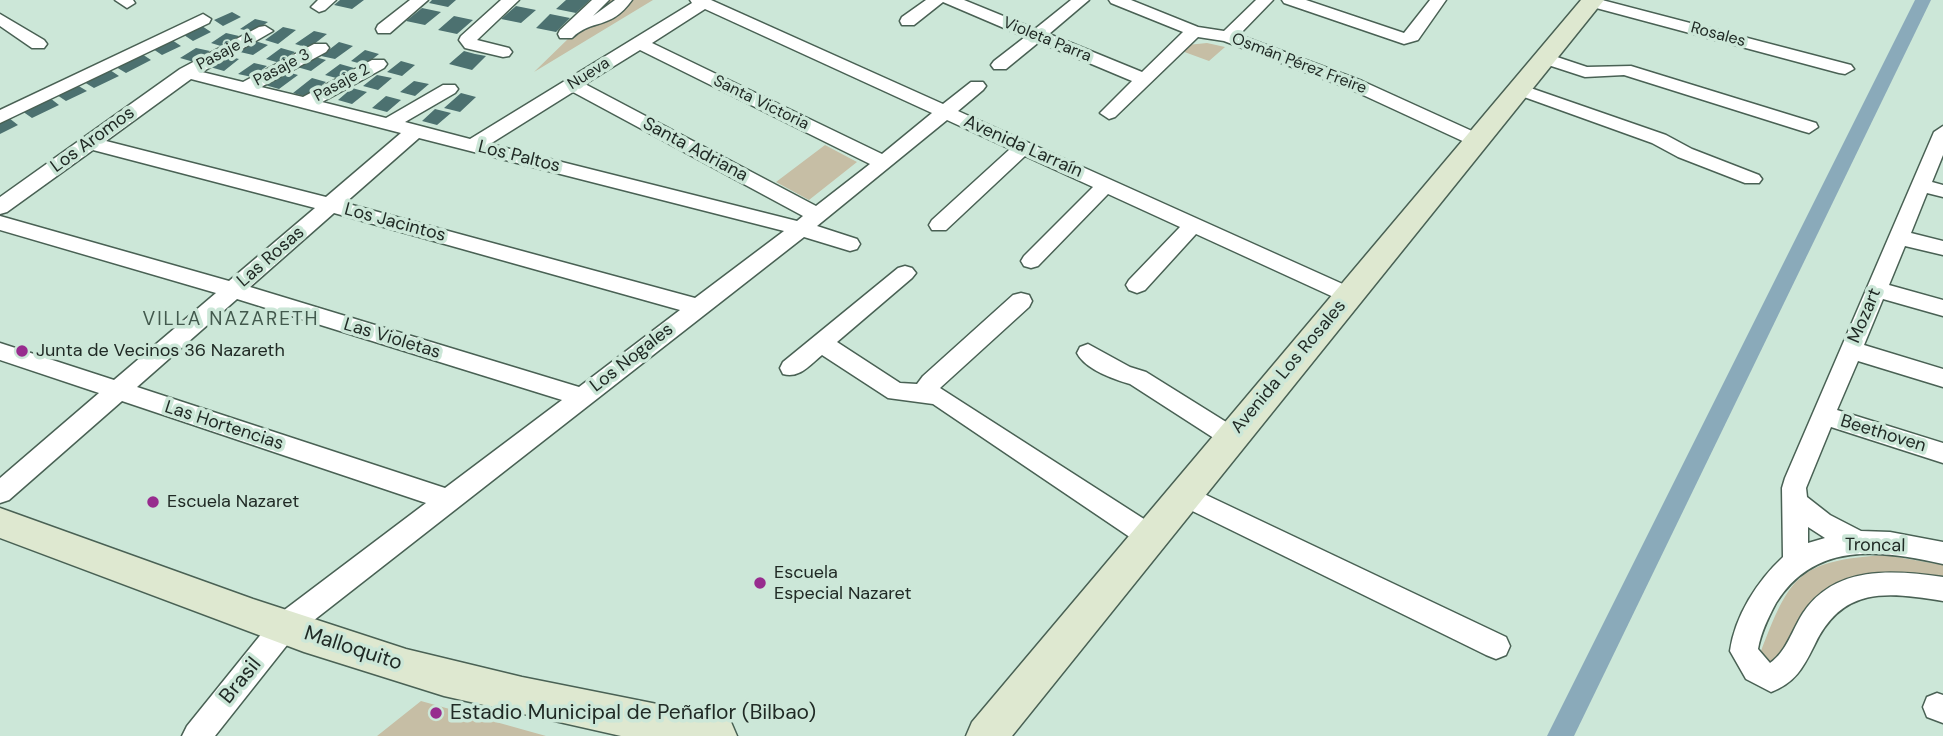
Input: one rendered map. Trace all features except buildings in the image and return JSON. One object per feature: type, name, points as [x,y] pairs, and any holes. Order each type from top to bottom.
[{"type":"street","points":[[384,29],[420,0]]},
{"type":"street","points":[[503,52],[471,44],[467,40],[511,0]]},
{"type":"street","points":[[566,34],[601,0]]},
{"type":"street","points":[[578,21],[590,24],[598,21],[613,12],[624,0]]},
{"type":"street","points":[[908,21],[936,0]]},
{"type":"street","name":"Violeta Parra","points":[[950,0],[1144,79]]},
{"type":"street","points":[[1000,65],[1081,0]]},
{"type":"street","name":"Osmán Pérez Freire","points":[[1117,0],[1194,31],[1228,37],[1356,85],[1476,140]]},
{"type":"street","points":[[1228,37],[1265,0]]},
{"type":"street","points":[[1290,0],[1404,39],[1412,36],[1438,0]]},
{"type":"street","name":"Nueva","points":[[474,145],[639,43],[701,1]]},
{"type":"street","name":"Avenida Larraín","points":[[701,1],[1348,295]]},
{"type":"street","name":"Avenida Los Rosales","points":[[986,736],[1592,1]]},
{"type":"street","name":"Rosales","points":[[1592,1],[1845,69]]},
{"type":"street","points":[[0,19],[38,44]]},
{"type":"street","points":[[0,117],[203,19]]},
{"type":"street","name":"Pasaje 4","points":[[186,73],[265,31]]},
{"type":"street","points":[[1109,113],[1194,31]]},
{"type":"street","name":"Santa Victoria","points":[[639,43],[884,163]]},
{"type":"street","name":"Pasaje 3","points":[[245,88],[320,48]]},
{"type":"street","points":[[1545,58],[1585,72],[1625,70],[1809,127]]},
{"type":"street","name":"Pasaje 2","points":[[306,103],[377,64]]},
{"type":"street","name":"Los Paltos","points":[[186,73],[415,131],[808,222],[850,244]]},
{"type":"street","name":"Los Aromos","points":[[0,207],[186,73]]},
{"type":"street","name":"Santa Adriana","points":[[572,84],[808,222]]},
{"type":"street","name":"Los Nogales","points":[[285,626],[884,163],[977,86]]},
{"type":"street","points":[[389,124],[449,89]]},
{"type":"street","points":[[1519,89],[1659,138],[1685,153],[1752,179]]},
{"type":"street","name":"Las Rosas","points":[[0,493],[415,131]]},
{"type":"street","name":"Mozart","points":[[1796,561],[1794,488],[1797,478],[1942,139]]},
{"type":"street","name":"Los Jacintos","points":[[91,142],[698,307]]},
{"type":"street","points":[[939,225],[1023,148]]},
{"type":"street","points":[[1031,261],[1106,185]]},
{"type":"street","points":[[1920,186],[1943,191]]},
{"type":"street","name":"Las Violetas","points":[[0,223],[233,290],[582,397]]},
{"type":"street","points":[[1137,285],[1193,225]]},
{"type":"street","points":[[1899,237],[1943,248]]},
{"type":"street","points":[[790,368],[905,273]]},
{"type":"street","points":[[1877,289],[1943,308]]},
{"type":"street","points":[[923,394],[931,382],[1021,301]]},
{"type":"street","points":[[821,343],[896,392],[941,398],[1149,536]]},
{"type":"street","name":"Las Hortencias","points":[[0,351],[448,500]]},
{"type":"street","points":[[1851,351],[1943,378]]},
{"type":"street","points":[[1088,353],[1122,373],[1138,378],[1231,437]]},
{"type":"street","name":"Beethoven","points":[[1823,415],[1943,453]]},
{"type":"street","points":[[1183,495],[1496,646]]},
{"type":"street","points":[[1795,502],[1821,523],[1857,542]]},
{"type":"street","name":"Malloquito","points":[[0,523],[374,657],[453,679],[717,736]]},
{"type":"street","name":"Troncal","points":[[1943,553],[1884,543],[1857,542],[1820,550],[1796,561],[1778,577],[1765,596],[1745,645],[1751,664],[1771,679],[1790,667],[1807,630],[1824,607],[1848,589],[1891,581],[1943,589]]},
{"type":"street","name":"Brasil","points":[[197,736],[285,626]]},
{"type":"shaded area","points":[[608,0],[653,0],[534,72]]},
{"type":"shaded area","points":[[1207,43],[1225,47],[1209,61],[1179,50],[1187,45]]},
{"type":"shaded area","points":[[825,145],[857,162],[809,200],[776,182]]},
{"type":"shaded area","points":[[1885,555],[1943,565],[1943,584],[1858,581],[1777,670],[1760,654],[1780,606],[1801,577],[1815,568],[1833,562]]},
{"type":"shaded area","name":"Estadio Municipal de Peñaflor (Bilbao)","points":[[421,701],[546,736],[377,736]]},
{"type":"waterway","points":[[1560,736],[1923,0]]},
{"type":"place","name":"Junta de Vecinos 36 Nazareth","points":[[22,351]]},
{"type":"place","name":"Escuela Nazaret","points":[[153,502]]},
{"type":"place","name":"Escuela Especial Nazaret","points":[[760,583]]},
{"type":"place","name":"Estadio Municipal de Peñaflor (Bilbao)","points":[[436,713]]},
{"type":"district","name":"VILLA NAZARETH","points":[[231,320]]}]
